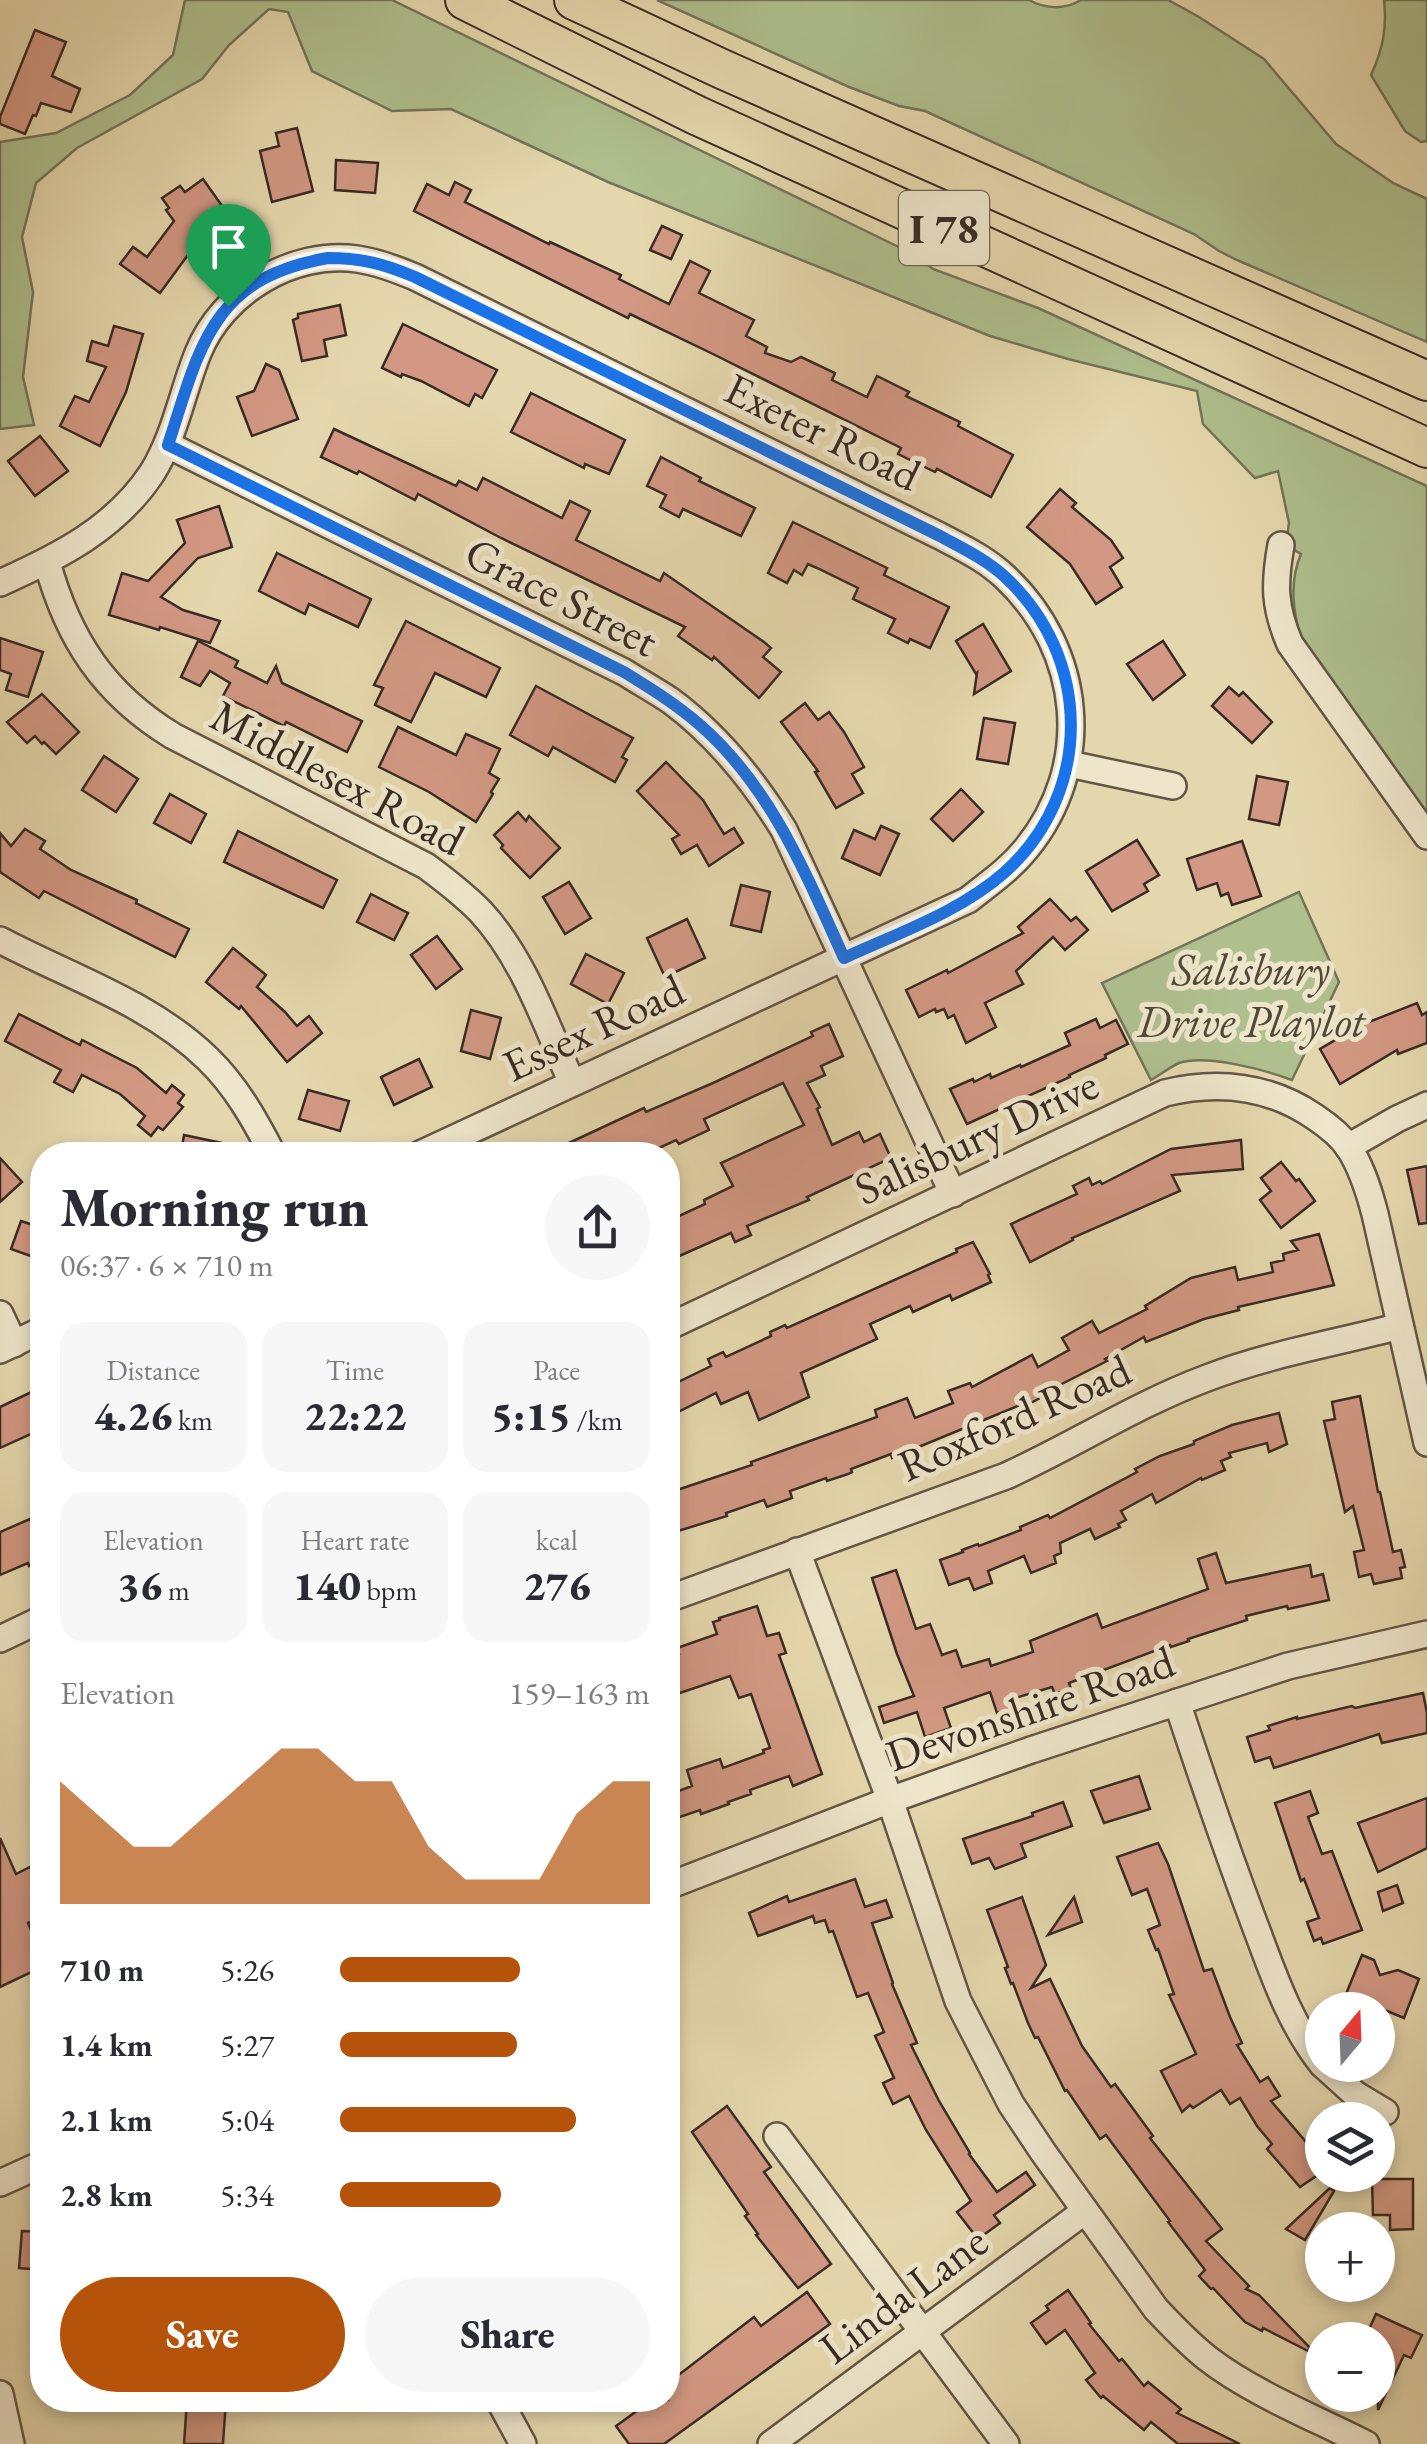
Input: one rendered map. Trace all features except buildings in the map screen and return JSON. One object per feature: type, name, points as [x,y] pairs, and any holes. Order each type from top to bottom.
[{"type":"highway","name":"I 78","points":[[465,0],[696,116],[1427,448]]},
{"type":"highway","name":"I 78","points":[[574,0],[1427,381]]},
{"type":"street","name":"Exeter Road","points":[[0,583],[84,541],[135,495],[168,445],[199,350],[228,306],[253,285],[288,268],[328,258],[386,264],[975,554],[1004,576],[1045,628],[1066,680],[1071,715],[1069,764],[1045,822],[1006,872],[968,900],[804,977]]},
{"type":"street","name":"Grace Street","points":[[168,445],[624,672],[670,700],[701,726],[730,754],[784,830],[953,1194]]},
{"type":"street","points":[[1281,545],[1275,597],[1290,644],[1427,836]]},
{"type":"street","name":"Middlesex Road","points":[[46,562],[72,632],[92,664],[144,718],[426,866],[456,887],[504,942],[572,1083]]},
{"type":"street","points":[[1069,764],[1174,786]]},
{"type":"street","points":[[0,940],[150,1014],[182,1036],[236,1090],[266,1142]]},
{"type":"street","name":"Essex Road","points":[[446,1142],[804,977]]},
{"type":"street","name":"Salisbury Drive","points":[[680,1321],[1165,1093],[1184,1088],[1244,1088],[1274,1096],[1302,1108],[1348,1146]]},
{"type":"street","points":[[1427,1104],[1348,1146],[1368,1187],[1427,1444]]},
{"type":"street","points":[[0,1314],[7,1347],[30,1336]]},
{"type":"street","name":"Roxford Road","points":[[680,1595],[1006,1476],[1130,1412],[1211,1376],[1400,1326]]},
{"type":"street","points":[[797,1551],[890,1800],[958,2002],[1011,2104],[1156,2309],[1177,2332],[1209,2359],[1328,2435],[1366,2444]]},
{"type":"street","points":[[0,1638],[30,1624]]},
{"type":"street","name":"Devonshire Road","points":[[680,1881],[1031,1750],[1288,1666],[1427,1634]]},
{"type":"street","points":[[1178,1702],[1217,1823],[1288,2012],[1305,2041]]},
{"type":"street","points":[[1342,2082],[1368,2102]]},
{"type":"street","points":[[778,2136],[1006,2444]]},
{"type":"street","points":[[0,2183],[30,2169]]},
{"type":"street","name":"Linda Lane","points":[[771,2444],[1085,2211]]},
{"type":"street","points":[[0,2394],[11,2444]]},
{"type":"street","points":[[505,2412],[523,2444]]},
{"type":"green space","points":[[185,0],[392,0],[913,254],[933,269],[1038,308],[1427,486],[1427,817],[1301,639],[1294,596],[1301,554],[1286,545],[1289,523],[1278,471],[1255,478],[1203,424],[1197,391],[990,336],[608,182],[451,109],[392,111],[312,71],[288,12],[269,9],[229,45],[202,79],[77,148],[36,183],[22,237],[33,292],[23,377],[34,425],[0,429],[0,142],[56,133],[130,95],[173,55]]},
{"type":"green space","points":[[657,0],[1029,0],[1055,7],[1081,0],[1168,0],[1264,59],[1336,144],[1393,183],[1427,199],[1427,342],[1237,260],[1194,234],[925,111],[899,106],[849,87]]},
{"type":"green space","points":[[1384,0],[1427,0],[1427,141],[1421,142],[1405,131],[1371,75],[1383,39]]},
{"type":"green space","name":"Salisbury Drive Playlot","points":[[1299,892],[1339,982],[1292,1080],[1205,1060],[1179,1063],[1151,1080],[1102,983]]},
{"type":"route","points":[[354,258],[386,264],[975,554],[1004,576],[1029,603],[1045,628],[1066,680],[1071,715],[1069,764],[1045,822],[1006,872],[968,900],[844,958],[784,830],[763,796],[730,754],[670,700],[624,672],[168,445],[199,350],[228,306],[253,285],[301,263],[354,258]]}]
